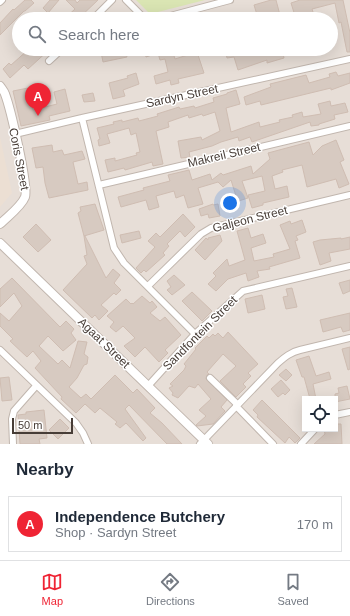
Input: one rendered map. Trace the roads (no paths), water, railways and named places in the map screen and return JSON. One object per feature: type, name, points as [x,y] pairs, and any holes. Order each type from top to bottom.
[{"type":"street","points":[[100,12],[112,0]]},
{"type":"street","points":[[126,0],[138,12]]},
{"type":"street","points":[[185,12],[230,0]]},
{"type":"street","points":[[49,61],[54,56]]},
{"type":"street","name":"Sardyn Street","points":[[15,134],[350,59]]},
{"type":"street","name":"Coris Street","points":[[0,86],[4,93],[15,134],[26,186],[26,195],[22,202],[0,224]]},
{"type":"street","points":[[82,118],[114,248],[124,263],[195,334]]},
{"type":"street","name":"Makreil Street","points":[[99,185],[350,126]]},
{"type":"street","name":"Galjeon Street","points":[[148,286],[201,234],[211,228],[350,195]]},
{"type":"street","name":"Agaat Street","points":[[0,243],[148,386],[204,443]]},
{"type":"street","name":"Sandfontein Street","points":[[148,386],[195,334],[244,291],[350,266]]},
{"type":"street","points":[[204,443],[236,405],[278,363],[293,351],[350,338]]},
{"type":"street","points":[[0,350],[76,423],[88,444]]},
{"type":"street","points":[[210,378],[273,444]]},
{"type":"street","points":[[13,444],[12,419],[14,411],[36,386]]},
{"type":"street","points":[[338,414],[350,412]]},
{"type":"street","points":[[301,444],[312,432]]},
{"type":"place","name":"Independence Butchery","points":[[38,116]]}]
